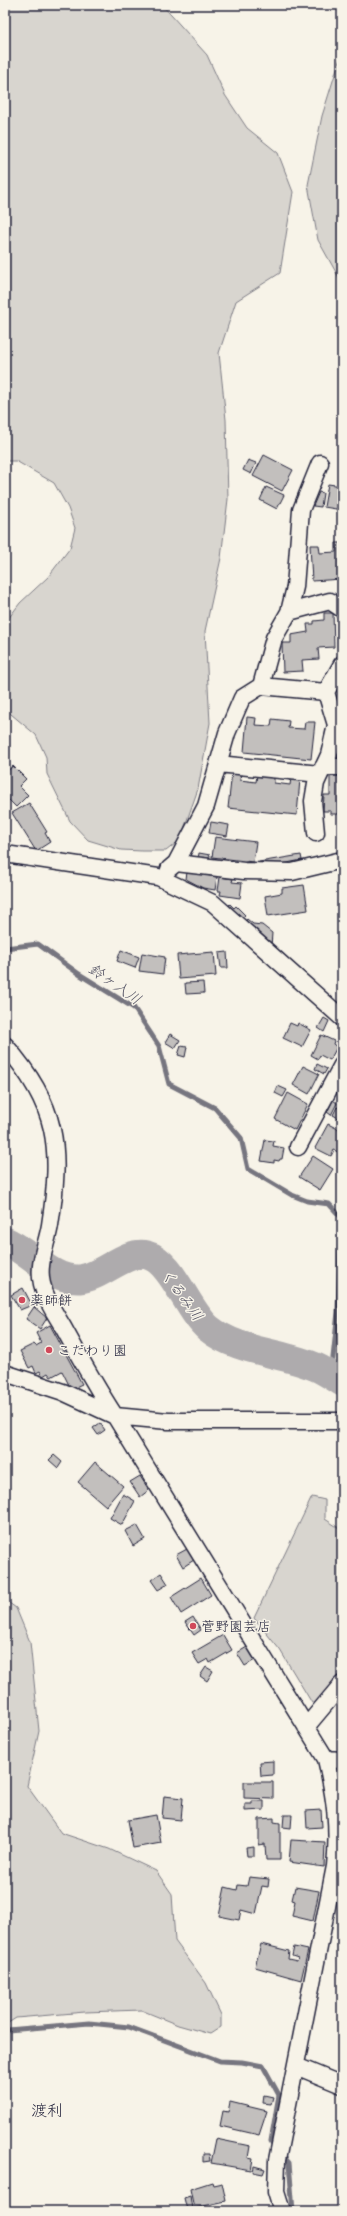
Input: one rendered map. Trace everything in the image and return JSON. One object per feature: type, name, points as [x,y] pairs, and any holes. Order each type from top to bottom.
[{"type":"street","points":[[261,686],[274,638],[289,612],[295,587],[301,510],[320,463]]},
{"type":"street","points":[[289,612],[330,601],[342,609]]},
{"type":"street","points":[[316,833],[313,801],[316,783],[329,755],[336,725],[326,692],[342,664]]},
{"type":"street","points":[[158,878],[176,864],[206,806],[227,733],[242,698],[261,686],[326,692],[342,702]]},
{"type":"street","points":[[218,764],[322,771],[342,767]]},
{"type":"street","points":[[5,854],[158,878],[213,903],[342,1018]]},
{"type":"street","points":[[176,864],[244,871],[292,872],[342,860]]},
{"type":"street","points":[[5,1045],[29,1074],[41,1097],[50,1118],[55,1143],[56,1175],[50,1226],[42,1259],[41,1283],[47,1301],[90,1378],[115,1416],[326,1759],[338,1826],[335,1866],[296,2066],[288,2097],[279,2152],[276,2192],[282,2211]]},
{"type":"street","points":[[298,1147],[342,1065]]},
{"type":"street","points":[[5,1373],[63,1392],[115,1416],[168,1421],[342,1421]]},
{"type":"street","points":[[306,1727],[342,1684]]},
{"type":"street","points":[[326,1759],[342,1760]]},
{"type":"street","points":[[296,2066],[342,2085]]},
{"type":"shaded area","points":[[5,5],[162,5],[207,55],[225,95],[247,128],[278,153],[293,192],[280,273],[236,301],[219,353],[226,420],[228,499],[221,558],[205,631],[210,723],[198,789],[180,840],[166,851],[121,850],[88,840],[70,821],[47,774],[46,757],[36,735],[5,709],[5,623],[20,603],[48,577],[70,548],[75,528],[68,508],[54,483],[16,461],[5,461]]},
{"type":"shaded area","points":[[342,52],[342,283],[318,240],[308,185],[322,116]]},
{"type":"shaded area","points":[[312,1497],[325,1500],[325,1519],[342,1530],[342,1675],[316,1705],[312,1703],[280,1650],[254,1618]]},
{"type":"shaded area","points":[[5,1600],[16,1608],[30,1642],[39,1731],[27,1786],[61,1833],[109,1849],[156,1871],[172,1894],[175,1941],[206,1983],[221,2015],[221,2027],[210,2034],[178,2025],[141,2010],[85,2012],[16,2018],[5,2025]]},
{"type":"building","points":[[264,455],[293,470],[282,491],[253,476]]},
{"type":"building","points":[[248,460],[256,463],[251,474],[243,470]]},
{"type":"building","points":[[328,484],[342,486],[342,510],[324,507]]},
{"type":"building","points":[[266,487],[284,495],[277,509],[260,500]]},
{"type":"building","points":[[319,492],[323,493],[321,507],[313,506]]},
{"type":"building","points":[[336,543],[342,543],[342,579],[312,581],[310,545],[319,545],[320,553],[336,552]]},
{"type":"building","points":[[324,613],[333,613],[334,647],[318,648],[319,659],[302,660],[303,671],[283,672],[282,643],[291,643],[291,635],[308,632],[307,624],[314,624],[314,621],[324,620]]},
{"type":"building","points":[[247,717],[256,718],[255,725],[271,726],[272,719],[289,721],[288,728],[304,729],[305,722],[315,722],[311,759],[244,752]]},
{"type":"building","points":[[13,766],[26,779],[19,786],[28,795],[16,807],[5,796],[5,773]]},
{"type":"building","points":[[232,772],[241,773],[240,780],[256,782],[257,775],[274,777],[274,783],[290,785],[291,778],[300,779],[297,815],[228,808]]},
{"type":"building","points":[[330,776],[340,776],[342,814],[331,814],[331,811],[323,811],[324,795],[330,795]]},
{"type":"building","points":[[29,803],[47,832],[45,833],[50,842],[36,851],[12,813]]},
{"type":"building","points":[[211,822],[229,825],[227,836],[209,833]]},
{"type":"building","points":[[215,837],[256,842],[253,862],[212,857]]},
{"type":"building","points":[[199,853],[210,855],[209,861],[198,859]]},
{"type":"building","points":[[301,855],[302,860],[261,868],[259,862]]},
{"type":"building","points":[[187,872],[217,877],[215,890],[203,888],[186,879]]},
{"type":"building","points":[[220,877],[233,879],[232,882],[242,883],[240,898],[220,895],[221,891],[218,891]]},
{"type":"building","points":[[304,885],[308,910],[268,916],[265,896],[282,893],[282,888]]},
{"type":"building","points":[[230,904],[234,908],[236,906],[245,915],[241,919],[227,907]]},
{"type":"building","points":[[247,919],[253,924],[262,925],[272,933],[271,947],[243,924]]},
{"type":"building","points":[[121,950],[139,957],[135,968],[117,961]]},
{"type":"building","points":[[214,952],[216,976],[179,979],[177,955]]},
{"type":"building","points":[[227,952],[228,968],[221,968],[219,953]]},
{"type":"building","points":[[142,953],[165,957],[163,974],[139,971]]},
{"type":"building","points":[[203,982],[204,993],[186,994],[185,983]]},
{"type":"building","points":[[324,1018],[329,1021],[324,1032],[318,1028]]},
{"type":"building","points":[[290,1023],[297,1026],[298,1023],[311,1030],[302,1047],[283,1038]]},
{"type":"building","points":[[170,1034],[180,1040],[175,1048],[165,1042]]},
{"type":"building","points":[[321,1035],[334,1041],[333,1044],[337,1047],[330,1060],[320,1055],[318,1059],[311,1055]]},
{"type":"building","points":[[181,1046],[187,1047],[185,1057],[178,1055]]},
{"type":"building","points":[[317,1064],[327,1069],[324,1074],[315,1069]]},
{"type":"building","points":[[303,1066],[319,1074],[309,1094],[293,1085]]},
{"type":"building","points":[[278,1086],[287,1090],[283,1097],[275,1093]]},
{"type":"building","points":[[288,1093],[308,1104],[295,1130],[275,1119]]},
{"type":"building","points":[[333,1100],[337,1103],[331,1115],[327,1112]]},
{"type":"building","points":[[337,1107],[341,1109],[342,1107],[342,1120],[333,1115]]},
{"type":"building","points":[[328,1124],[342,1131],[340,1153],[334,1150],[331,1156],[315,1148]]},
{"type":"building","points":[[265,1140],[274,1141],[273,1146],[284,1148],[282,1159],[279,1161],[274,1160],[274,1163],[261,1161]]},
{"type":"building","points":[[313,1156],[333,1169],[320,1190],[299,1177]]},
{"type":"building","points":[[23,1288],[32,1305],[20,1310],[11,1295]]},
{"type":"building","points":[[34,1307],[47,1318],[40,1329],[26,1319]]},
{"type":"building","points":[[50,1325],[82,1384],[71,1389],[62,1371],[51,1377],[48,1373],[43,1376],[40,1371],[36,1373],[33,1366],[29,1368],[20,1351],[34,1344],[36,1346],[41,1343],[36,1333]]},
{"type":"building","points":[[100,1423],[105,1430],[98,1435],[93,1428]]},
{"type":"building","points":[[54,1455],[62,1462],[58,1468],[49,1460]]},
{"type":"building","points":[[95,1462],[123,1486],[106,1506],[78,1482]]},
{"type":"building","points":[[140,1476],[149,1490],[140,1497],[130,1482]]},
{"type":"building","points":[[123,1494],[135,1501],[122,1525],[110,1518]]},
{"type":"building","points":[[137,1525],[145,1539],[133,1546],[125,1531]]},
{"type":"building","points":[[187,1549],[194,1560],[183,1567],[176,1555]]},
{"type":"building","points":[[161,1573],[168,1584],[158,1590],[151,1580]]},
{"type":"building","points":[[201,1578],[211,1595],[181,1614],[171,1597]]},
{"type":"building","points":[[193,1617],[201,1630],[194,1635],[185,1622]]},
{"type":"building","points":[[223,1635],[232,1650],[210,1663],[208,1659],[199,1664],[192,1653]]},
{"type":"building","points":[[247,1647],[255,1660],[245,1666],[237,1653]]},
{"type":"building","points":[[206,1667],[213,1671],[207,1681],[200,1676]]},
{"type":"building","points":[[273,1761],[273,1775],[261,1776],[260,1762]]},
{"type":"building","points":[[244,1782],[273,1782],[273,1799],[244,1798]]},
{"type":"building","points":[[164,1796],[183,1798],[181,1820],[162,1818]]},
{"type":"building","points":[[252,1801],[264,1801],[264,1810],[245,1811],[245,1804],[252,1804]]},
{"type":"building","points":[[321,1810],[322,1827],[307,1828],[306,1811]]},
{"type":"building","points":[[156,1815],[161,1843],[133,1848],[128,1820]]},
{"type":"building","points":[[284,1815],[292,1815],[291,1828],[283,1827]]},
{"type":"building","points":[[274,1818],[274,1822],[280,1823],[280,1860],[266,1860],[265,1844],[259,1845],[259,1819]]},
{"type":"building","points":[[291,1840],[325,1842],[324,1867],[289,1862]]},
{"type":"building","points":[[254,1847],[254,1856],[247,1856],[246,1848]]},
{"type":"building","points":[[249,1877],[269,1879],[268,1887],[262,1886],[256,1914],[241,1910],[239,1920],[219,1916],[225,1887],[237,1890],[238,1885],[247,1886]]},
{"type":"building","points":[[295,1887],[319,1891],[313,1921],[292,1916],[295,1901],[292,1900]]},
{"type":"building","points":[[261,1944],[289,1951],[288,1959],[297,1961],[298,1958],[292,1956],[294,1947],[308,1950],[301,1980],[255,1967]]},
{"type":"building","points":[[264,2095],[273,2097],[271,2104],[263,2103]]},
{"type":"building","points":[[230,2102],[267,2111],[259,2135],[220,2126],[223,2111],[228,2112]]},
{"type":"building","points":[[216,2139],[250,2146],[248,2158],[253,2159],[251,2170],[211,2163]]},
{"type":"building","points":[[203,2154],[209,2154],[210,2161],[203,2162]]},
{"type":"building","points":[[254,2166],[265,2169],[263,2174],[253,2172]]},
{"type":"building","points":[[212,2182],[213,2185],[222,2183],[226,2201],[194,2208],[190,2189]]},
{"type":"building","points":[[190,2196],[192,2209],[187,2210],[184,2198]]},
{"type":"waterway","name":"鈴ヶ入川","points":[[5,948],[38,944],[79,974],[134,1008],[159,1046],[169,1084],[215,1108],[241,1138],[248,1169],[292,1195],[307,1201],[329,1204],[341,1217],[338,1312],[331,1376]]},
{"type":"waterway","name":"くるみ川","points":[[5,1241],[23,1251],[50,1270],[69,1278],[80,1279],[88,1277],[97,1274],[131,1256],[139,1254],[147,1255],[156,1259],[164,1266],[200,1320],[208,1328],[220,1336],[246,1347],[303,1362],[342,1382]]},
{"type":"waterway","points":[[5,2032],[8,2030],[89,2023],[129,2027],[220,2061],[242,2062],[263,2066],[279,2095],[271,2141],[275,2147]]},
{"type":"waterway","points":[[282,2155],[289,2163],[293,2211]]},
{"type":"place","name":"薬師餅","points":[[22,1300]]},
{"type":"place","name":"こだわり園","points":[[49,1350]]},
{"type":"place","name":"菅野園芸店","points":[[193,1626]]},
{"type":"district","name":"渡利","points":[[47,2110]]}]
